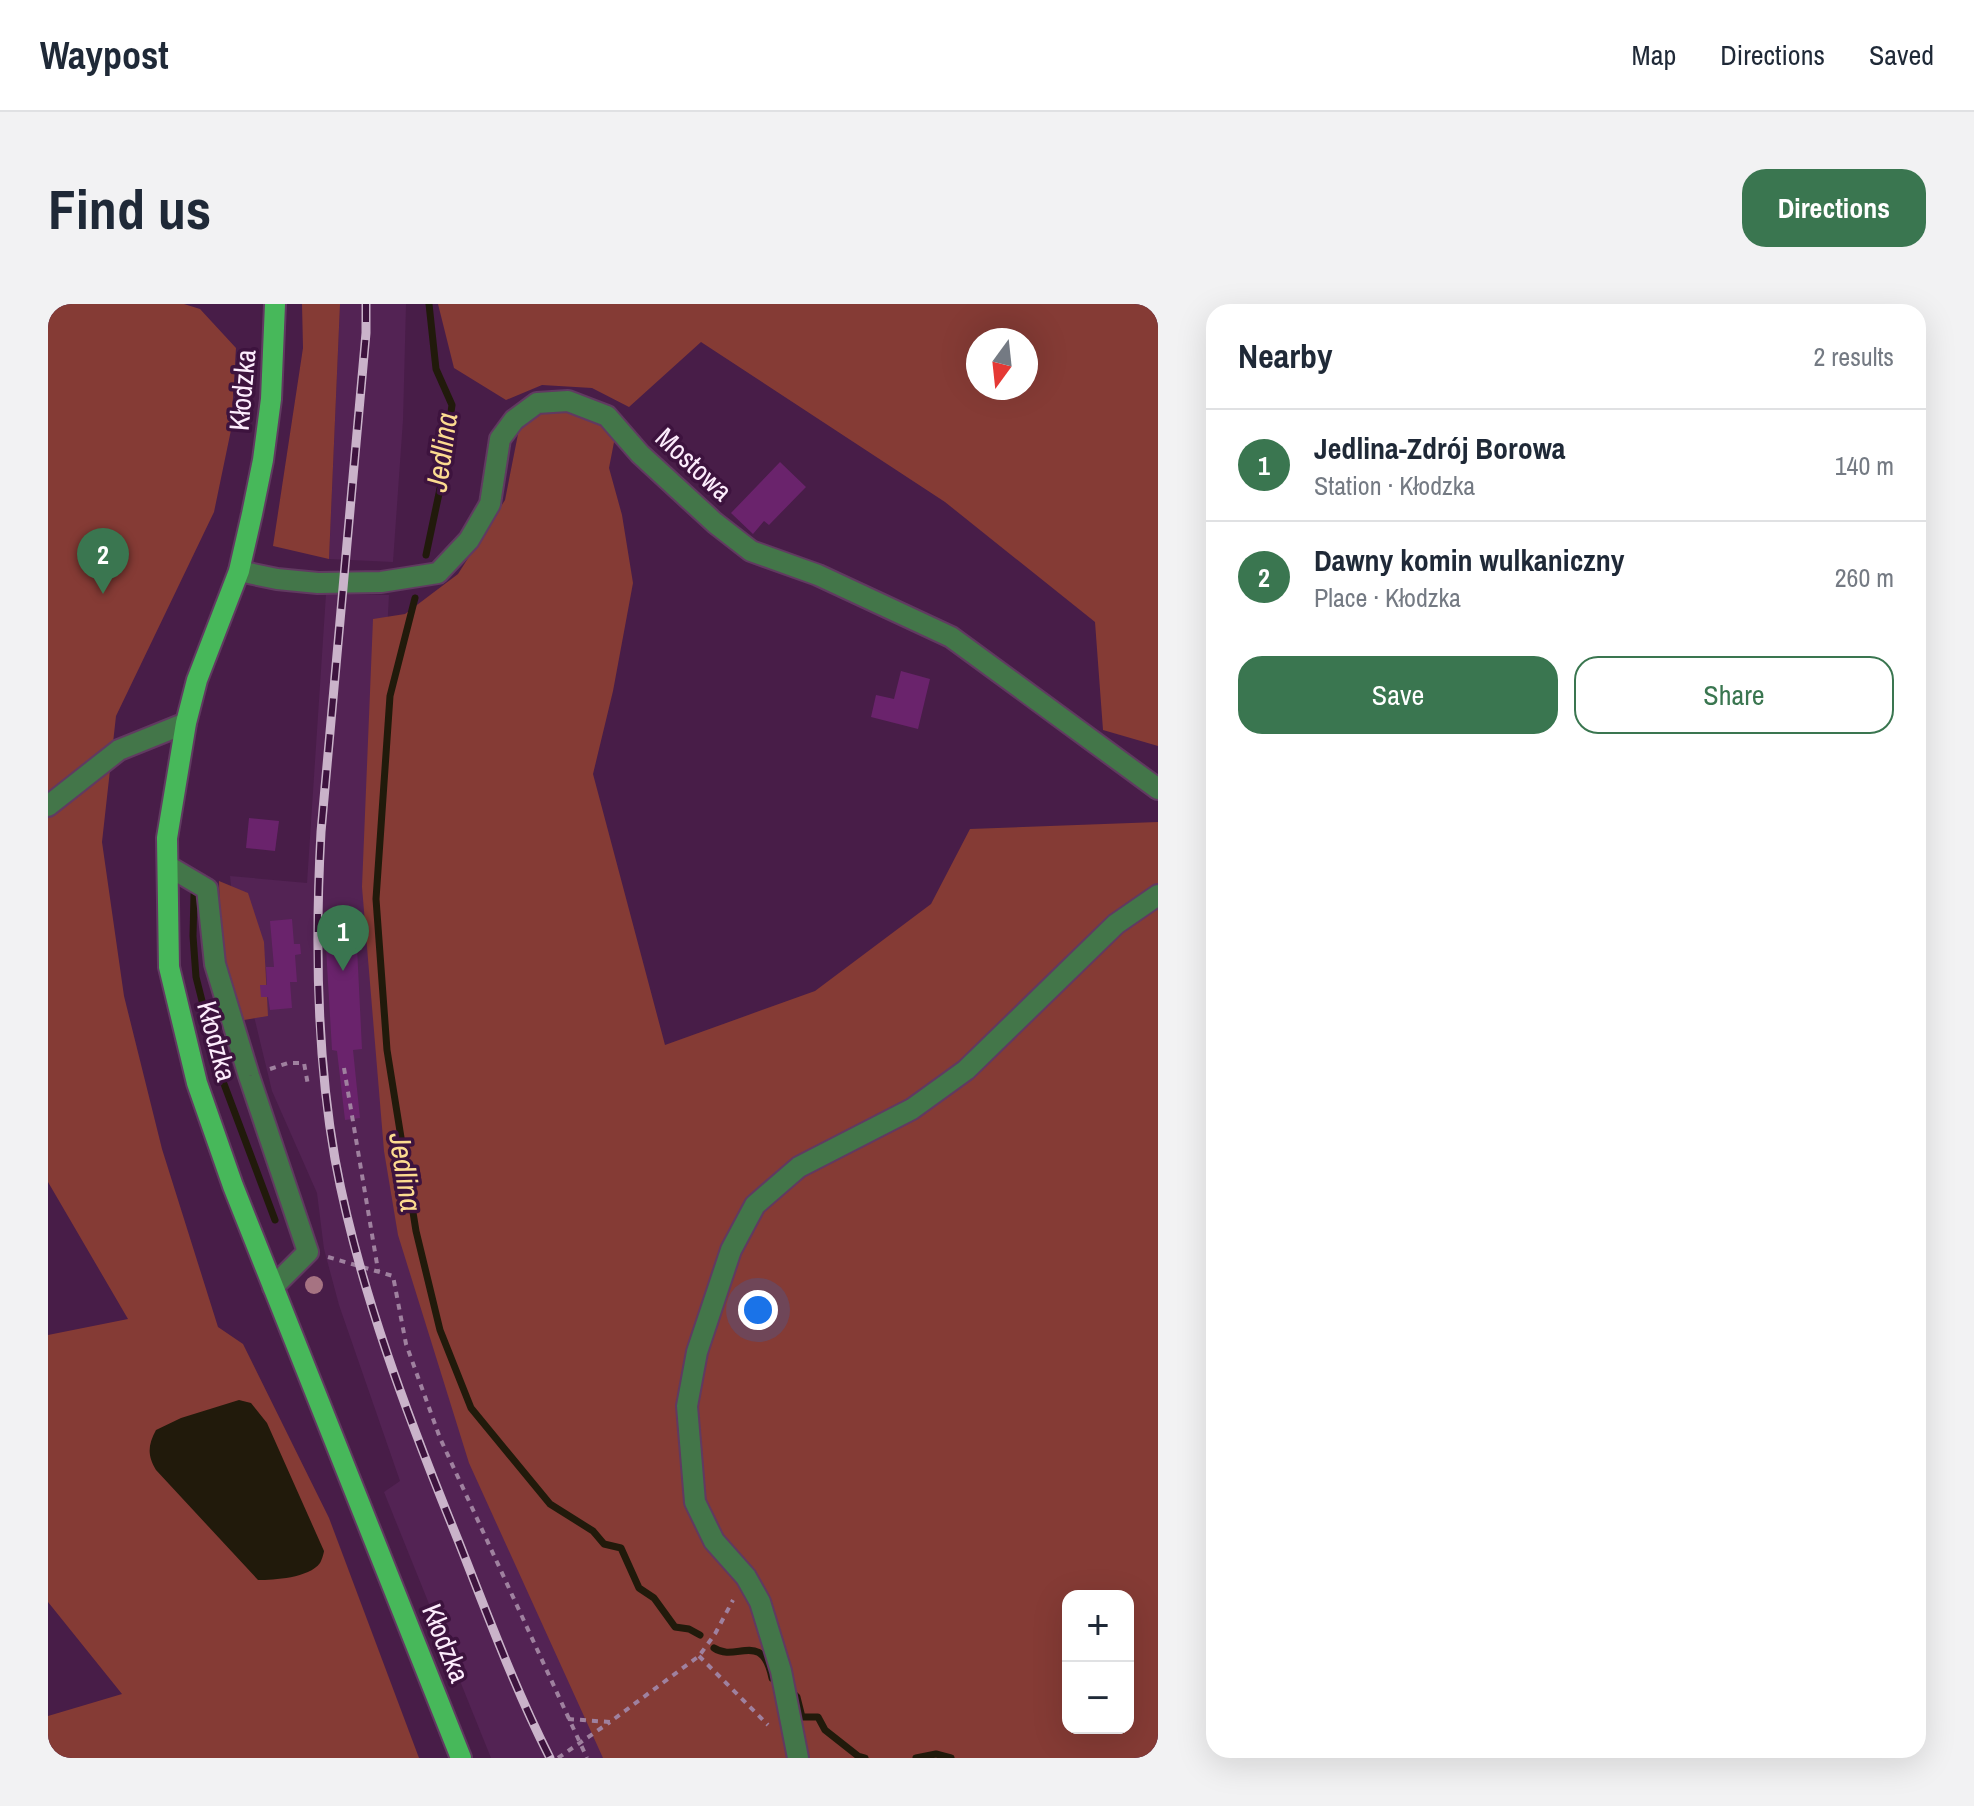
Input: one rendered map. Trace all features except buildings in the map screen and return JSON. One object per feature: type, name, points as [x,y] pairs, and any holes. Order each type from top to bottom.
[{"type":"main road","name":"Kłodzka","points":[[275,304],[271,399],[263,460],[239,571],[197,680],[186,723],[167,838],[169,967],[197,1083],[233,1186],[461,1758]]},
{"type":"street","name":"Mostowa","points":[[239,571],[318,583],[381,582],[438,573],[469,540],[490,504],[500,439],[514,420],[537,403],[568,401],[607,416],[640,454],[715,523],[751,551],[818,575],[951,637],[1158,789]]},
{"type":"street","points":[[48,806],[119,750],[186,723]]},
{"type":"street","points":[[168,866],[207,889],[215,964],[308,1252],[273,1287]]},
{"type":"street","points":[[798,1756],[781,1671],[760,1602],[746,1577],[714,1541],[695,1502],[687,1406],[697,1352],[726,1265],[755,1205],[799,1167],[912,1109],[966,1070],[1116,924],[1158,895]]},
{"type":"path","points":[[288,1063],[304,1063],[308,1085]]},
{"type":"path","points":[[344,1068],[378,1271]]},
{"type":"path","points":[[308,1252],[393,1276],[406,1344],[440,1438],[587,1758]]},
{"type":"path","points":[[558,1758],[699,1656],[715,1634],[746,1577]]},
{"type":"path","points":[[699,1656],[798,1756]]},
{"type":"path","points":[[568,1719],[610,1722]]},
{"type":"shaded area","points":[[48,304],[184,304],[200,309],[236,348],[231,430],[214,512],[116,716],[102,842],[124,996],[162,1149],[218,1327],[243,1344],[329,1518],[419,1758],[48,1758],[48,1716],[122,1694],[48,1602],[48,1335],[128,1319],[48,1182]]},
{"type":"shaded area","points":[[302,304],[340,304],[329,559],[273,546],[303,348]]},
{"type":"shaded area","points":[[340,304],[406,304],[403,420],[393,562],[329,559]]},
{"type":"shaded area","points":[[438,304],[1158,304],[1158,746],[1103,730],[1095,622],[945,502],[701,342],[629,407],[592,388],[542,385],[506,400],[454,368]]},
{"type":"shaded area","points":[[537,403],[607,416],[615,437],[609,468],[622,515],[633,583],[613,691],[593,774],[665,1045],[815,991],[931,904],[970,829],[1158,822],[1158,1758],[603,1758],[469,1463],[398,1235],[384,1151],[362,887],[373,619],[405,614],[458,574],[505,500],[519,429]]},
{"type":"shaded area","points":[[326,594],[389,595],[384,687],[657,1758],[491,1758],[384,1492],[400,1481],[339,1305],[324,1249],[317,1193],[272,1091],[238,950],[230,876],[307,883]]},
{"type":"shaded area","points":[[219,881],[248,893],[264,942],[268,1016],[244,1020],[226,966]]},
{"type":"shaded area","points":[[239,1400],[251,1403],[267,1423],[324,1551],[320,1563],[308,1572],[258,1580],[153,1465],[150,1450],[156,1430],[181,1418]]},
{"type":"waterway","name":"Jedlina","points":[[426,555],[441,484],[452,405],[436,369],[429,304]]},
{"type":"waterway","name":"Jedlina","points":[[415,598],[390,696],[376,899],[387,1050],[416,1231],[440,1330],[471,1408],[550,1504],[593,1531],[604,1544],[621,1548],[639,1588],[654,1598],[675,1627],[700,1635]]},
{"type":"waterway","points":[[194,895],[196,977],[221,1076],[275,1220]]},
{"type":"waterway","name":"Jedlina","points":[[714,1648],[722,1652],[755,1651],[768,1663],[772,1678]]},
{"type":"waterway","name":"Jedlina","points":[[793,1693],[802,1717],[818,1717],[825,1730],[865,1758]]},
{"type":"waterway","name":"Jedlina","points":[[916,1758],[936,1754],[951,1758]]},
{"type":"railway","points":[[366,304],[319,873],[319,996],[329,1118],[345,1208],[387,1352],[501,1650],[550,1758]]},
{"type":"place","name":"Dawny komin wulkaniczny","points":[[103,594]]},
{"type":"place","name":"Jedlina-Zdrój Borowa","points":[[343,971]]}]
